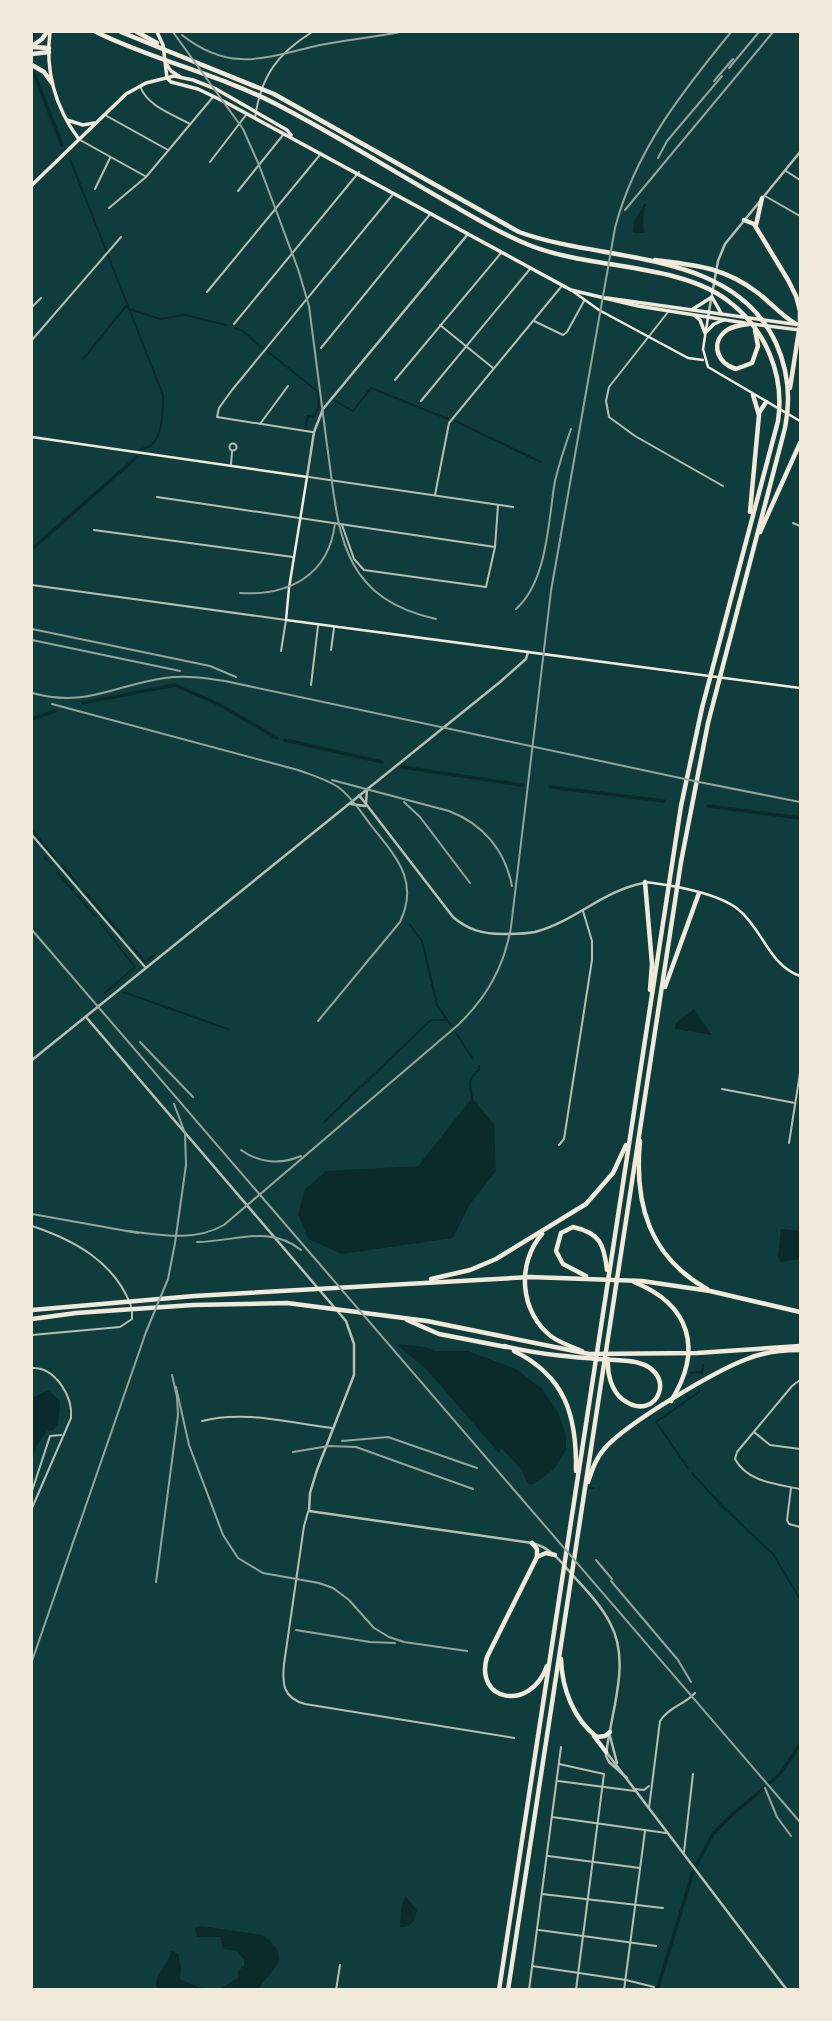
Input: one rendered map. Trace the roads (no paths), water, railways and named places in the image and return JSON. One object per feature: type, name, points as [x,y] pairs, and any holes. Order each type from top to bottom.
[{"type":"highway","points":[[32,46],[49,32]]},
{"type":"highway","points":[[90,32],[105,36]]},
{"type":"highway","points":[[96,32],[272,102],[511,238],[552,253],[676,277],[699,284],[736,306],[757,332],[775,366],[779,395],[778,421],[707,688],[683,793],[499,1990]]},
{"type":"highway","points":[[121,32],[148,40],[274,94],[519,232],[547,242],[680,268],[705,276],[726,287],[750,307],[775,341],[785,373],[789,402],[785,428],[715,692],[692,794],[508,1990]]},
{"type":"highway","points":[[137,32],[148,40]]},
{"type":"highway","points":[[32,46],[49,50]]},
{"type":"highway","points":[[32,54],[49,50]]},
{"type":"highway","points":[[32,65],[44,72],[52,83]]},
{"type":"highway","points":[[757,229],[756,215],[763,197]]},
{"type":"highway","points":[[744,220],[751,222],[757,229],[788,280],[800,311],[788,396]]},
{"type":"highway","points":[[620,256],[706,267],[724,272],[759,293],[798,324]]},
{"type":"highway","points":[[751,325],[729,329],[720,338],[717,352],[722,363],[737,369],[752,363],[758,346],[757,332]]},
{"type":"highway","points":[[753,395],[759,415]]},
{"type":"highway","points":[[748,528],[759,415],[766,402]]},
{"type":"highway","points":[[757,538],[800,443]]},
{"type":"highway","points":[[645,883],[652,964],[648,1027]]},
{"type":"highway","points":[[660,1005],[667,977],[699,893]]},
{"type":"highway","points":[[646,1086],[638,1175],[639,1194],[647,1223],[668,1258],[710,1291]]},
{"type":"highway","points":[[410,1283],[470,1270],[518,1248],[586,1204],[605,1183],[621,1158],[631,1124]]},
{"type":"highway","points":[[596,1278],[568,1268],[558,1257],[556,1245],[561,1233],[573,1227],[598,1238],[605,1254],[607,1279]]},
{"type":"highway","points":[[548,1229],[533,1247],[524,1277],[530,1308],[536,1319],[553,1337],[589,1356]]},
{"type":"highway","points":[[406,1320],[439,1334],[552,1356],[589,1356],[617,1358],[637,1362],[658,1375],[661,1387],[657,1399],[644,1406],[631,1404],[615,1392],[608,1373],[608,1362],[621,1269],[620,1258]]},
{"type":"highway","points":[[32,1310],[194,1296],[530,1277],[628,1280],[710,1291],[800,1312]]},
{"type":"highway","points":[[628,1280],[660,1295],[682,1321],[686,1333],[688,1365],[681,1385],[670,1402]]},
{"type":"highway","points":[[32,1319],[193,1305],[287,1303],[427,1321],[589,1356]]},
{"type":"highway","points":[[504,1346],[543,1369],[560,1389],[568,1407],[573,1431],[576,1486]]},
{"type":"highway","points":[[617,1358],[800,1348]]},
{"type":"highway","points":[[584,1493],[594,1465],[607,1446],[670,1402],[726,1368],[747,1359],[800,1348]]},
{"type":"highway","points":[[532,1544],[537,1549],[537,1557],[487,1657],[487,1679],[501,1694],[509,1697],[521,1695],[534,1688],[543,1678],[551,1655]]},
{"type":"highway","points":[[537,1557],[546,1553],[555,1555]]},
{"type":"highway","points":[[560,1651],[561,1677],[565,1692],[575,1711],[606,1752]]},
{"type":"highway","points":[[593,1735],[603,1737],[610,1733]]},
{"type":"main road","points":[[49,32],[52,83],[66,120],[78,139]]},
{"type":"main road","points":[[157,32],[163,45],[167,78],[171,82],[192,86],[214,96],[323,153],[561,286],[601,298],[669,311],[800,331]]},
{"type":"main road","points":[[166,62],[171,71],[181,77],[216,89],[286,130],[292,137]]},
{"type":"main road","points":[[32,185],[124,96],[140,86],[181,77]]},
{"type":"main road","points":[[66,120],[83,125],[96,122]]},
{"type":"main road","points":[[571,290],[584,301],[691,360],[705,359]]},
{"type":"main road","points":[[693,309],[712,297],[723,314]]},
{"type":"main road","points":[[601,298],[798,324]]},
{"type":"main road","points":[[709,311],[705,333],[705,359],[713,372],[800,421]]},
{"type":"main road","points":[[694,315],[700,320],[705,333]]},
{"type":"main road","points":[[705,333],[715,324],[726,320]]},
{"type":"main road","points":[[32,438],[307,477],[286,620],[800,688]]},
{"type":"main road","points":[[645,883],[674,886],[737,908],[774,958],[793,974],[800,976]]},
{"type":"street","points":[[255,119],[263,82],[270,70],[288,49],[312,32]]},
{"type":"street","points":[[140,86],[143,94],[152,103],[191,124]]},
{"type":"street","points":[[109,208],[146,177],[214,96]]},
{"type":"street","points":[[105,114],[169,150]]},
{"type":"street","points":[[210,162],[247,115]]},
{"type":"street","points":[[238,191],[284,134]]},
{"type":"street","points":[[78,139],[146,177]]},
{"type":"street","points":[[709,311],[721,253],[744,220],[800,152]]},
{"type":"street","points":[[207,292],[323,153]]},
{"type":"street","points":[[95,189],[111,158]]},
{"type":"street","points":[[785,171],[800,180]]},
{"type":"street","points":[[233,324],[359,172]]},
{"type":"street","points":[[314,432],[217,417],[219,408],[232,390],[395,192]]},
{"type":"street","points":[[763,197],[800,216]]},
{"type":"street","points":[[321,348],[431,212]]},
{"type":"street","points":[[468,234],[323,409],[314,432],[307,477],[513,507]]},
{"type":"street","points":[[32,340],[121,237]]},
{"type":"street","points":[[395,380],[502,252]]},
{"type":"street","points":[[421,401],[530,269]]},
{"type":"street","points":[[435,495],[449,423],[561,286]]},
{"type":"street","points":[[32,307],[41,298]]},
{"type":"street","points":[[533,321],[563,335],[584,301]]},
{"type":"street","points":[[669,311],[609,387],[609,417],[723,486]]},
{"type":"street","points":[[440,324],[494,370]]},
{"type":"street","points":[[260,424],[288,386]]},
{"type":"street","points":[[230,466],[232,451]]},
{"type":"street","points":[[157,497],[495,547]]},
{"type":"street","points":[[342,524],[348,547],[360,568],[487,586],[495,547],[498,505]]},
{"type":"street","points":[[793,523],[800,526]]},
{"type":"street","points":[[94,530],[294,558]]},
{"type":"street","points":[[32,585],[286,620],[281,651]]},
{"type":"street","points":[[311,685],[318,625]]},
{"type":"street","points":[[331,650],[334,627]]},
{"type":"street","points":[[32,1060],[509,674],[526,659],[528,652]]},
{"type":"street","points":[[366,806],[367,789]]},
{"type":"street","points":[[358,796],[429,888],[462,925],[489,934],[527,933],[544,929],[611,893],[629,885],[645,883]]},
{"type":"street","points":[[348,804],[366,806]]},
{"type":"street","points":[[32,835],[146,968]]},
{"type":"street","points":[[559,1145],[564,1139],[592,961],[592,941],[583,910]]},
{"type":"street","points":[[86,1017],[346,1321],[354,1344],[356,1364],[352,1385],[310,1493],[284,1664],[283,1686],[288,1695],[296,1702],[305,1704],[514,1738]]},
{"type":"street","points":[[789,1143],[800,1073]]},
{"type":"street","points":[[722,1089],[796,1103]]},
{"type":"street","points":[[32,1226],[73,1243],[97,1258],[113,1274],[132,1311],[132,1319],[124,1326],[32,1335]]},
{"type":"street","points":[[32,1368],[49,1371],[66,1393],[72,1410],[32,1508]]},
{"type":"street","points":[[800,1380],[792,1386],[735,1455],[737,1463],[747,1473],[765,1482],[800,1489]]},
{"type":"street","points":[[202,1421],[237,1416],[333,1429]]},
{"type":"street","points":[[754,1432],[770,1445],[800,1448]]},
{"type":"street","points":[[32,1491],[50,1436],[62,1435]]},
{"type":"street","points":[[791,1487],[787,1520],[789,1524],[800,1527]]},
{"type":"street","points":[[309,1511],[532,1544],[549,1549],[607,1616],[619,1645],[620,1661],[606,1752],[609,1762],[627,1778]]},
{"type":"street","points":[[649,1809],[660,1721],[668,1711],[684,1703],[695,1693]]},
{"type":"street","points":[[610,1733],[618,1766]]},
{"type":"street","points":[[528,1990],[561,1747]]},
{"type":"street","points":[[606,1752],[787,1990]]},
{"type":"street","points":[[559,1764],[603,1773],[576,1990]]},
{"type":"street","points":[[684,1853],[693,1774]]},
{"type":"street","points":[[557,1781],[635,1790],[644,1790],[651,1784]]},
{"type":"street","points":[[552,1817],[667,1833]]},
{"type":"street","points":[[624,1990],[645,1831]]},
{"type":"street","points":[[547,1856],[641,1868]]},
{"type":"street","points":[[541,1894],[663,1908]]},
{"type":"street","points":[[537,1930],[656,1946]]},
{"type":"street","points":[[336,1990],[340,1965]]},
{"type":"street","points":[[532,1966],[626,1980],[654,1987]]},
{"type":"water","points":[[644,204],[644,233],[633,233],[634,222]]},
{"type":"water","points":[[694,1009],[712,1035],[675,1029],[676,1023]]},
{"type":"water","points":[[472,1098],[494,1124],[496,1171],[470,1204],[453,1238],[342,1254],[308,1239],[298,1214],[305,1189],[326,1171],[418,1166]]},
{"type":"water","points":[[781,1229],[800,1231],[800,1259],[780,1262],[778,1257]]},
{"type":"water","points":[[396,1344],[426,1347],[435,1351],[468,1351],[516,1369],[542,1389],[558,1412],[566,1435],[566,1450],[554,1469],[534,1484],[528,1484],[521,1469],[501,1448],[499,1453],[426,1369]]},
{"type":"water","points":[[48,1390],[60,1401],[58,1425],[47,1431],[36,1447],[32,1461],[32,1398]]},
{"type":"water","points":[[405,1896],[417,1910],[412,1923],[400,1927],[401,1910]]},
{"type":"water","points":[[201,1926],[262,1935],[277,1949],[277,1965],[258,1989],[218,1989],[238,1978],[238,1971],[244,1966],[244,1960],[237,1951],[223,1949],[220,1937],[197,1937],[195,1928]]},
{"type":"water","points":[[171,1950],[178,1954],[180,1979],[209,1989],[160,1989],[156,1986]]},
{"type":"waterway","points":[[32,40],[34,32]]},
{"type":"waterway","points":[[32,68],[62,145]]},
{"type":"waterway","points":[[70,159],[163,395],[162,422],[158,435],[150,446],[140,450]]},
{"type":"waterway","points":[[83,359],[126,306]]},
{"type":"waterway","points":[[129,309],[160,319],[185,315],[226,325]]},
{"type":"waterway","points":[[235,328],[243,331],[262,348]]},
{"type":"waterway","points":[[268,352],[316,390]]},
{"type":"waterway","points":[[335,401],[353,411],[371,388],[448,419]]},
{"type":"waterway","points":[[305,428],[308,416],[313,417],[319,407],[318,391]]},
{"type":"waterway","points":[[455,421],[541,462]]},
{"type":"waterway","points":[[32,549],[137,457]]},
{"type":"waterway","points":[[83,703],[175,685],[218,704],[277,738]]},
{"type":"waterway","points":[[32,719],[55,711]]},
{"type":"waterway","points":[[285,740],[382,762]]},
{"type":"waterway","points":[[402,767],[522,785]]},
{"type":"waterway","points":[[550,787],[664,801]]},
{"type":"waterway","points":[[708,806],[800,818]]},
{"type":"waterway","points":[[32,830],[56,859]]},
{"type":"waterway","points":[[44,857],[51,864]]},
{"type":"waterway","points":[[62,865],[77,883]]},
{"type":"waterway","points":[[57,872],[95,916]]},
{"type":"waterway","points":[[83,890],[124,937]]},
{"type":"waterway","points":[[100,922],[135,967],[105,993]]},
{"type":"waterway","points":[[410,925],[422,941],[437,1005],[447,1020]]},
{"type":"waterway","points":[[131,945],[145,962],[156,953]]},
{"type":"waterway","points":[[123,992],[228,1029]]},
{"type":"waterway","points":[[324,1122],[431,1020],[447,1020],[451,1025]]},
{"type":"waterway","points":[[456,1033],[472,1058]]},
{"type":"waterway","points":[[472,1098],[470,1082],[479,1066]]},
{"type":"waterway","points":[[702,1373],[703,1365]]},
{"type":"waterway","points":[[690,1373],[702,1372]]},
{"type":"waterway","points":[[688,1468],[656,1422],[699,1390]]},
{"type":"waterway","points":[[685,1394],[688,1397]]},
{"type":"waterway","points":[[692,1473],[722,1506],[773,1554],[800,1599]]},
{"type":"waterway","points":[[769,1783],[779,1775],[800,1745]]},
{"type":"waterway","points":[[697,1864],[713,1834],[763,1789]]},
{"type":"waterway","points":[[657,1990],[693,1872]]},
{"type":"railway","points":[[173,32],[243,129],[298,269],[309,306],[335,504],[349,555],[361,576],[379,594],[403,609],[436,619]]},
{"type":"railway","points":[[182,35],[217,55],[250,59],[400,32]]},
{"type":"railway","points":[[128,1231],[189,1235],[201,1234],[224,1225],[458,1025],[478,1003],[493,980],[504,955],[511,927],[551,591],[615,228],[635,173],[662,124],[731,32]]},
{"type":"railway","points":[[729,68],[759,32]]},
{"type":"railway","points":[[625,210],[773,32]]},
{"type":"railway","points":[[714,81],[733,59]]},
{"type":"railway","points":[[658,158],[667,141],[722,76]]},
{"type":"railway","points":[[516,609],[527,597],[541,566],[555,481],[571,429]]},
{"type":"railway","points":[[240,593],[274,591],[303,579],[324,557],[335,523]]},
{"type":"railway","points":[[32,629],[210,666],[236,677]]},
{"type":"railway","points":[[32,640],[180,671]]},
{"type":"railway","points":[[32,693],[51,697],[85,697],[165,678],[218,680],[800,802]]},
{"type":"railway","points":[[52,704],[298,770],[333,784],[351,799],[402,869],[407,893],[405,907],[400,922],[318,1021]]},
{"type":"railway","points":[[332,780],[461,816],[491,840],[504,861],[512,886]]},
{"type":"railway","points":[[404,802],[420,817],[470,883]]},
{"type":"railway","points":[[32,930],[800,1822]]},
{"type":"railway","points":[[140,1042],[193,1097]]},
{"type":"railway","points":[[32,1661],[146,1332],[168,1279],[186,1165],[185,1133],[174,1104]]},
{"type":"railway","points":[[241,1150],[255,1158],[270,1161],[286,1161],[301,1156]]},
{"type":"railway","points":[[32,1214],[138,1233]]},
{"type":"railway","points":[[197,1242],[264,1236],[289,1242],[301,1250]]},
{"type":"railway","points":[[156,1582],[178,1415],[172,1375]]},
{"type":"railway","points":[[176,1387],[189,1445],[223,1535],[238,1558],[263,1573],[333,1588],[349,1600],[374,1628],[389,1637],[404,1642],[467,1651]]},
{"type":"railway","points":[[342,1441],[388,1437],[477,1468]]},
{"type":"railway","points":[[293,1452],[329,1446],[356,1447],[473,1489]]},
{"type":"railway","points":[[596,1560],[612,1579]]},
{"type":"railway","points":[[611,1581],[678,1660],[691,1682]]},
{"type":"railway","points":[[296,1630],[370,1642],[395,1643]]},
{"type":"railway","points":[[765,1788],[777,1817],[791,1836]]}]
